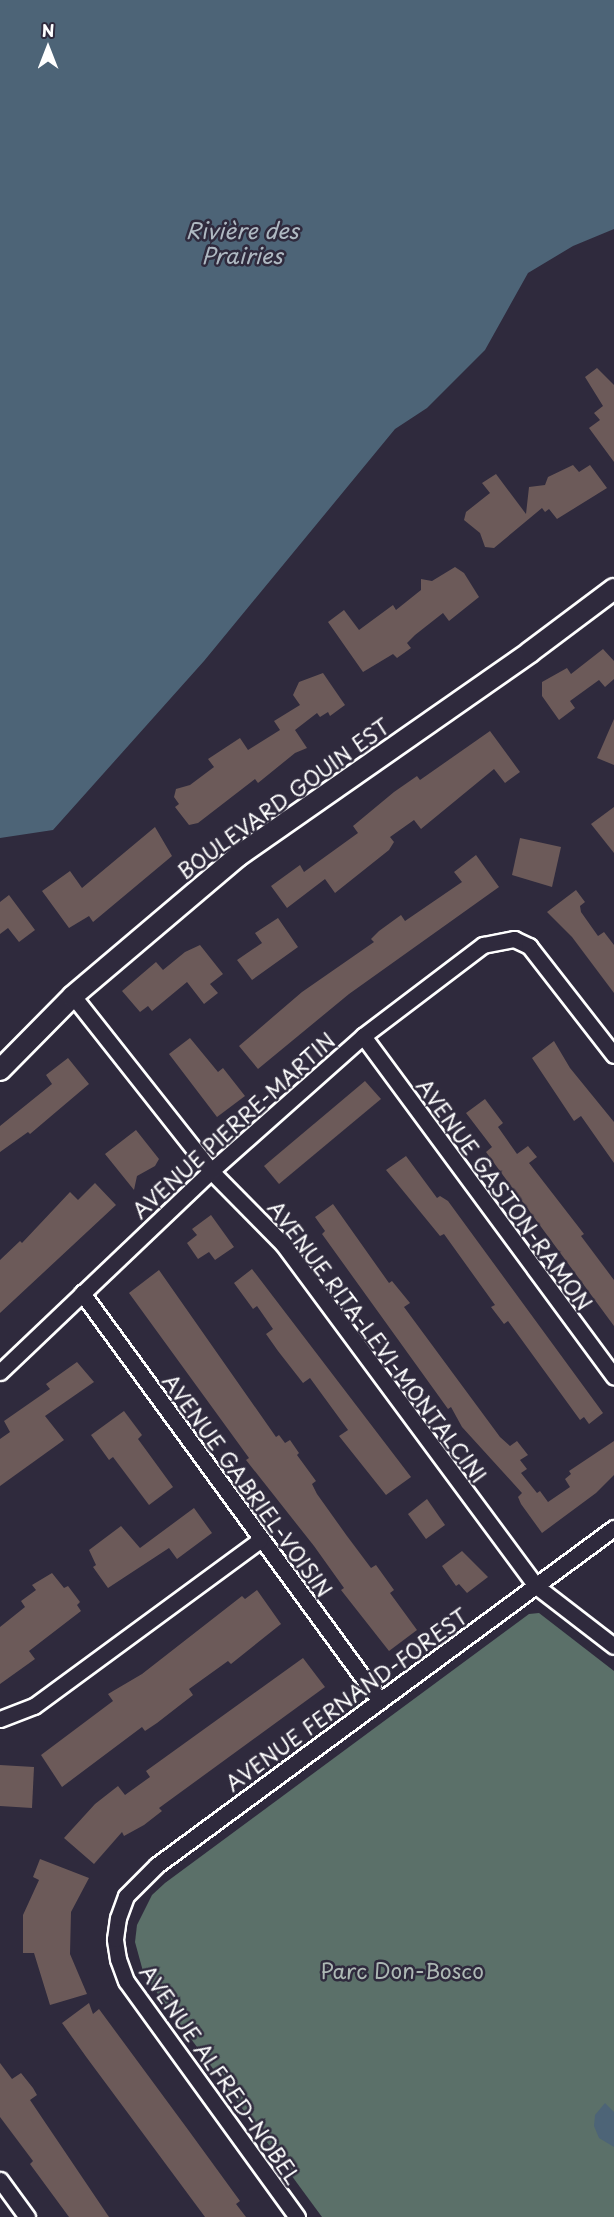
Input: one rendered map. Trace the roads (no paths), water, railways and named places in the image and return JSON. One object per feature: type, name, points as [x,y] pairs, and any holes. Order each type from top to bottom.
[{"type":"street","name":"BOULEVARD GOUIN EST","points":[[0,1070],[73,996],[238,856],[530,652],[614,589]]},
{"type":"street","name":"AVENUE PIERRE-MARTIN","points":[[0,1372],[211,1171],[363,1036],[483,945],[514,939],[540,956],[614,1055]]},
{"type":"street","name":"AVENUE RITA-LEVI-MONTALCINI","points":[[73,996],[211,1171],[283,1244],[536,1586],[614,1646]]},
{"type":"street","name":"AVENUE GASTON-RAMON","points":[[363,1036],[614,1377]]},
{"type":"street","name":"AVENUE GABRIEL-VOISIN","points":[[82,1293],[260,1540],[380,1701]]},
{"type":"street","name":"AVENUE FERNAND-FOREST","points":[[118,1918],[126,1896],[157,1865],[614,1528]]},
{"type":"street","points":[[0,1719],[34,1706],[260,1540]]},
{"type":"street","name":"AVENUE ALFRED-NOBEL","points":[[118,1918],[118,1959],[126,1981],[297,2217]]},
{"type":"street","points":[[0,2180],[27,2217]]},
{"type":"water","name":"Rivière des Prairies","points":[[0,0],[614,0],[614,229],[573,246],[528,273],[485,350],[427,408],[395,429],[204,661],[53,830],[0,838]]},
{"type":"water","points":[[605,2103],[614,2112],[614,2147],[599,2138],[594,2126],[595,2115]]},
{"type":"park label","name":"Parc Don-Bosco","points":[[402,1970]]}]
